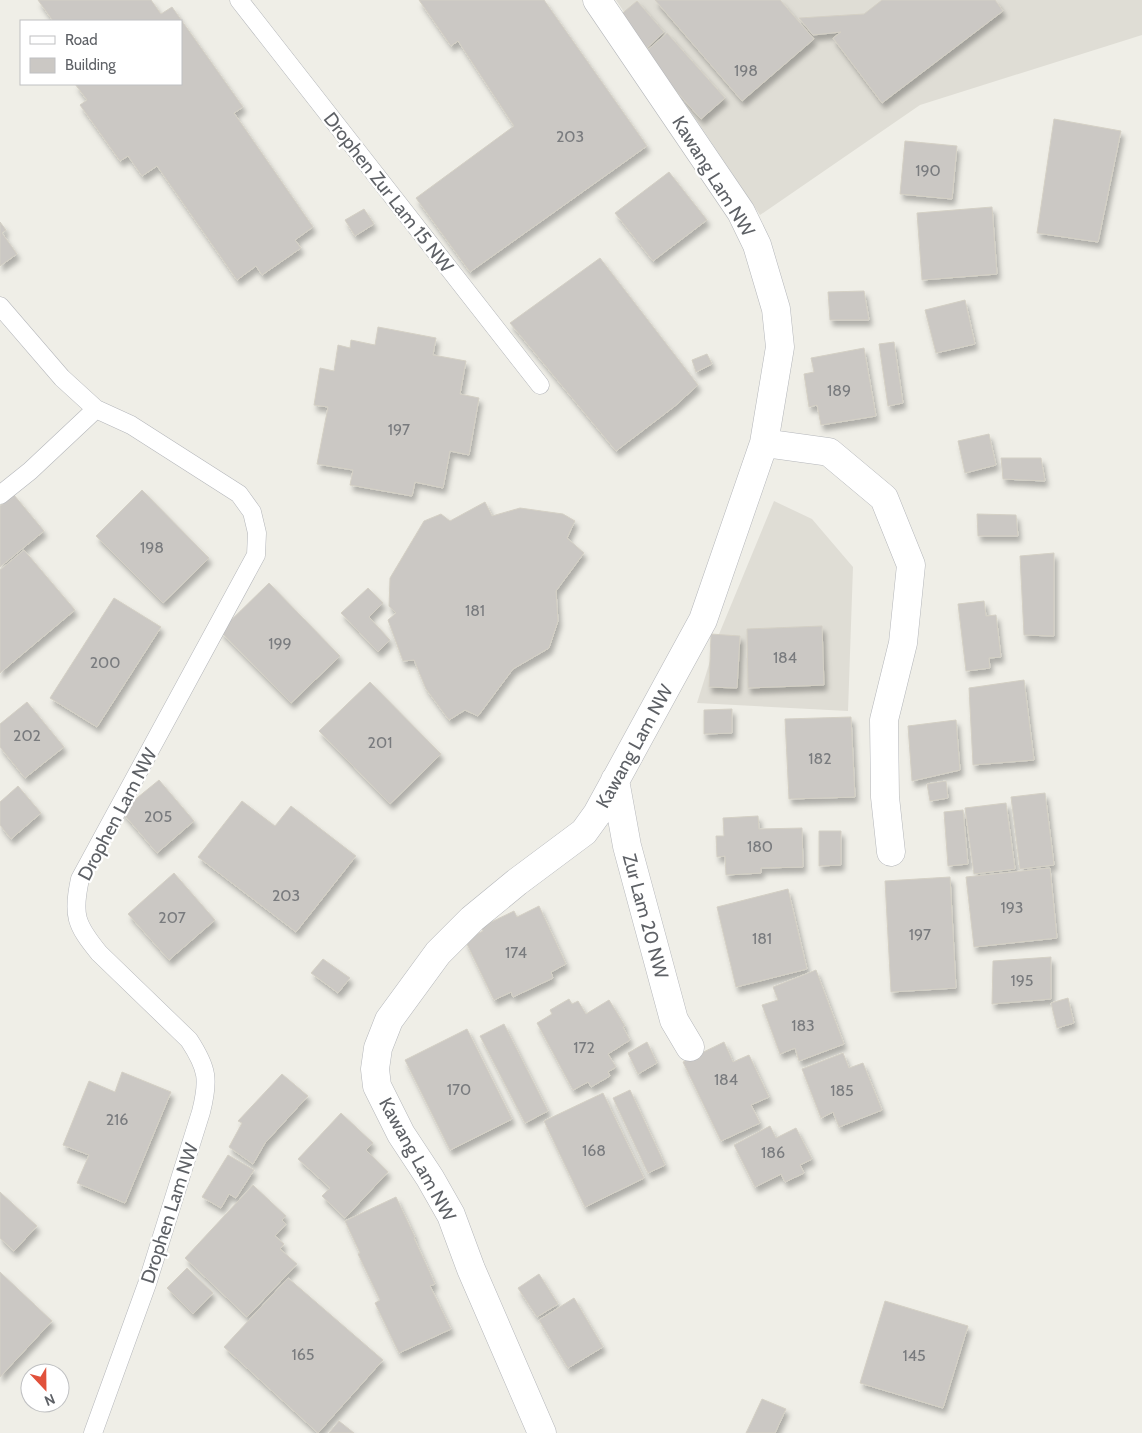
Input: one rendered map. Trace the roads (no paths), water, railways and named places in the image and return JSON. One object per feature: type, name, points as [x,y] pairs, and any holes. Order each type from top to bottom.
[{"type":"street","name":"Kawang Lam NW","points":[[542,1433],[471,1269],[451,1215],[402,1134],[377,1086],[375,1069],[378,1048],[389,1020],[438,953],[472,919],[584,832],[597,814],[703,620],[764,443],[780,346],[776,309],[757,245],[741,212],[597,0]]},
{"type":"street","points":[[764,443],[829,452],[884,498],[911,565],[904,643],[884,720],[885,797],[891,852]]},
{"type":"street","name":"Zur Lam 20 NW","points":[[615,780],[627,846],[674,1020],[690,1047]]},
{"type":"lane","name":"Drophen Zur Lam 15 NW","points":[[239,0],[540,385]]},
{"type":"lane","name":"Drophen Lam NW","points":[[0,306],[62,378],[96,409],[131,425],[239,494],[252,512],[257,533],[256,555],[80,879],[75,901],[77,920],[86,938],[99,953],[189,1040],[200,1056],[205,1070],[206,1089],[201,1112],[147,1284],[93,1433]]},
{"type":"lane","points":[[0,495],[30,471],[96,409]]}]
